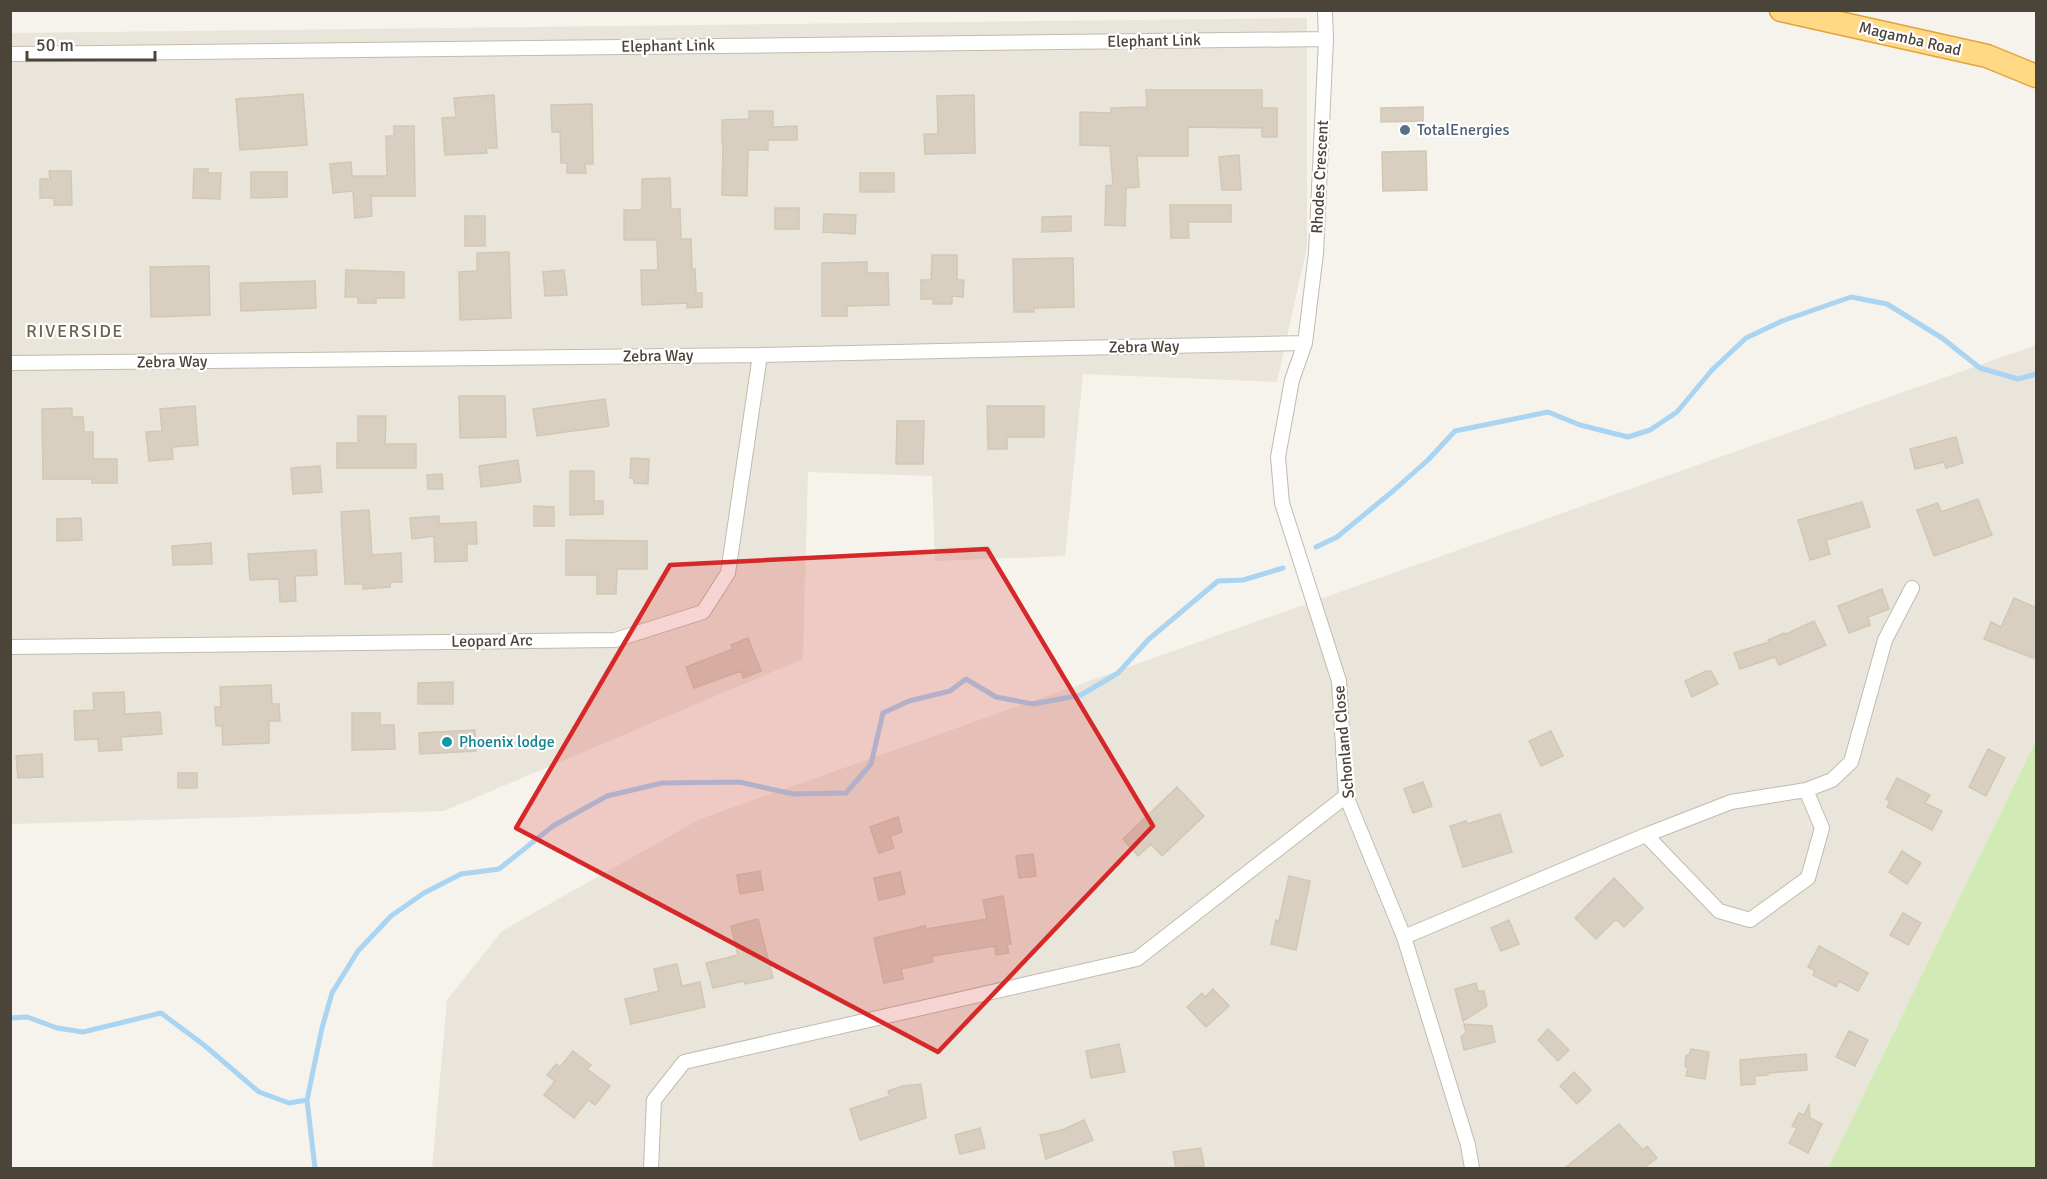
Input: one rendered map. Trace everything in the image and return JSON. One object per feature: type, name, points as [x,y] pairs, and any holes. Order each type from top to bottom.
[{"type":"highway","name":"Magamba Road","points":[[1781,10],[1987,56],[2037,76]]},
{"type":"street","name":"Rhodes Crescent","points":[[1305,343],[1316,253],[1326,39],[1325,10]]},
{"type":"street","name":"Elephant Link","points":[[10,54],[1326,39]]},
{"type":"street","name":"Zebra Way","points":[[10,363],[760,355],[1305,343]]},
{"type":"street","name":"Schonland Close","points":[[1305,343],[1292,380],[1278,457],[1282,503],[1339,681],[1346,796],[1404,937],[1468,1145],[1472,1168]]},
{"type":"street","name":"Leopard Arc","points":[[10,647],[615,640],[703,612],[728,573],[760,355]]},
{"type":"street","points":[[1404,937],[1646,835],[1731,802],[1806,790],[1832,780],[1851,762],[1885,640],[1912,588]]},
{"type":"street","points":[[1646,835],[1719,911],[1750,920],[1808,878],[1822,828],[1806,790]]},
{"type":"street","points":[[651,1168],[654,1100],[684,1062],[1137,959],[1346,796]]},
{"type":"highlighted area","points":[[987,549],[1153,826],[938,1052],[516,828],[670,565]]},
{"type":"shaded area","points":[[1307,18],[1307,247],[1277,382],[1083,374],[1065,556],[935,561],[932,476],[808,472],[803,659],[444,811],[11,824],[10,33]]},
{"type":"shaded area","points":[[2036,345],[2036,740],[1828,1168],[432,1168],[447,1000],[502,931],[700,819]]},
{"type":"green space","points":[[2036,740],[2036,1168],[1828,1168]]},
{"type":"building","points":[[1146,90],[1262,90],[1262,108],[1277,108],[1277,137],[1262,137],[1262,128],[1188,127],[1188,156],[1137,156],[1139,187],[1126,188],[1125,226],[1105,225],[1106,186],[1113,185],[1110,146],[1080,145],[1080,112],[1111,113],[1111,108],[1147,107]]},
{"type":"building","points":[[303,94],[307,145],[240,150],[236,99]]},
{"type":"building","points":[[494,95],[497,148],[486,148],[487,153],[445,155],[442,118],[456,117],[454,98]]},
{"type":"building","points":[[974,95],[975,153],[925,154],[924,134],[938,134],[937,96]]},
{"type":"building","points":[[592,104],[593,164],[585,164],[586,173],[567,173],[567,163],[561,163],[560,132],[552,132],[551,105]]},
{"type":"building","points":[[1423,107],[1423,121],[1381,122],[1381,108]]},
{"type":"building","points":[[749,111],[773,111],[773,127],[797,126],[797,140],[768,140],[768,150],[748,150],[747,196],[722,195],[722,120],[749,119]]},
{"type":"building","points":[[394,126],[414,126],[415,196],[371,196],[372,216],[355,218],[353,191],[333,193],[330,164],[351,162],[352,176],[387,176],[386,136],[394,136]]},
{"type":"building","points":[[1426,151],[1427,190],[1383,191],[1382,152]]},
{"type":"building","points":[[1239,155],[1241,190],[1222,190],[1219,157]]},
{"type":"building","points":[[194,169],[208,169],[208,173],[221,173],[220,199],[193,198]]},
{"type":"building","points":[[49,171],[71,171],[72,205],[54,205],[54,198],[40,198],[40,179],[50,179]]},
{"type":"building","points":[[251,172],[287,172],[287,197],[251,198]]},
{"type":"building","points":[[860,173],[894,173],[894,192],[860,192]]},
{"type":"building","points":[[670,178],[671,209],[680,209],[681,239],[691,239],[692,269],[695,269],[696,293],[702,293],[702,307],[687,308],[687,303],[642,305],[641,270],[658,270],[657,240],[624,240],[624,210],[642,210],[642,179]]},
{"type":"building","points":[[1170,205],[1231,205],[1231,222],[1188,222],[1189,238],[1171,238]]},
{"type":"building","points":[[775,208],[799,208],[799,229],[775,229]]},
{"type":"building","points":[[824,214],[856,215],[855,234],[823,232]]},
{"type":"building","points":[[465,216],[485,216],[485,246],[465,246]]},
{"type":"building","points":[[1071,216],[1071,231],[1042,232],[1042,217]]},
{"type":"building","points":[[509,252],[511,318],[460,320],[459,272],[477,271],[477,253]]},
{"type":"building","points":[[932,255],[957,255],[957,280],[964,280],[963,297],[952,296],[952,304],[933,304],[933,299],[921,299],[921,280],[931,280]]},
{"type":"building","points":[[1073,258],[1074,307],[1034,308],[1034,312],[1014,312],[1013,259]]},
{"type":"building","points":[[867,262],[867,273],[888,273],[889,305],[847,306],[847,316],[822,316],[822,263]]},
{"type":"building","points":[[209,266],[210,315],[151,317],[150,267]]},
{"type":"building","points":[[346,270],[404,272],[404,298],[376,298],[376,303],[358,303],[358,297],[345,297]]},
{"type":"building","points":[[564,270],[567,295],[545,296],[543,272]]},
{"type":"building","points":[[315,281],[316,308],[241,311],[240,283]]},
{"type":"building","points":[[459,396],[505,396],[506,437],[460,438]]},
{"type":"building","points":[[605,399],[609,426],[537,436],[533,409]]},
{"type":"building","points":[[195,406],[198,445],[172,447],[173,459],[149,461],[146,432],[162,431],[160,409]]},
{"type":"building","points":[[987,406],[1044,406],[1044,437],[1007,437],[1007,449],[988,449]]},
{"type":"building","points":[[72,408],[72,417],[83,417],[84,432],[93,432],[93,459],[117,459],[117,483],[92,483],[92,479],[43,479],[42,409]]},
{"type":"building","points":[[358,416],[386,416],[385,444],[416,444],[416,468],[337,468],[337,443],[358,443]]},
{"type":"building","points":[[897,421],[924,421],[923,464],[896,464]]},
{"type":"building","points":[[1956,437],[1963,463],[1946,468],[1944,462],[1915,469],[1910,449]]},
{"type":"building","points":[[631,458],[649,459],[648,484],[634,483],[634,478],[630,478]]},
{"type":"building","points":[[518,460],[521,482],[481,487],[479,466]]},
{"type":"building","points":[[320,466],[322,492],[293,494],[291,468]]},
{"type":"building","points":[[570,471],[594,471],[594,501],[603,501],[603,514],[570,515]]},
{"type":"building","points":[[442,474],[443,489],[428,489],[427,475]]},
{"type":"building","points":[[1978,499],[1992,535],[1934,556],[1917,510],[1938,503],[1941,512]]},
{"type":"building","points":[[1862,502],[1870,527],[1826,540],[1830,554],[1810,560],[1798,520]]},
{"type":"building","points":[[534,506],[554,507],[554,526],[534,526]]},
{"type":"building","points":[[369,510],[372,555],[401,553],[402,582],[390,582],[390,587],[363,589],[363,584],[345,584],[341,512]]},
{"type":"building","points":[[439,516],[439,524],[476,522],[477,544],[467,544],[467,561],[435,562],[434,536],[412,539],[410,518]]},
{"type":"building","points":[[81,518],[82,540],[57,541],[57,519]]},
{"type":"building","points":[[566,540],[647,541],[647,569],[617,569],[616,594],[597,594],[597,575],[566,575]]},
{"type":"building","points":[[211,543],[212,564],[173,565],[172,546]]},
{"type":"building","points":[[316,550],[317,575],[295,576],[296,601],[280,602],[279,579],[250,580],[248,554]]},
{"type":"building","points":[[1882,589],[1889,609],[1868,617],[1870,625],[1849,633],[1838,606]]},
{"type":"building","points":[[2014,598],[2037,608],[2037,651],[2033,658],[1984,639],[1991,622],[2001,627]]},
{"type":"building","points":[[1814,621],[1826,645],[1779,665],[1775,657],[1740,669],[1734,653],[1769,642],[1768,640]]},
{"type":"building","points":[[748,638],[761,671],[743,678],[741,671],[694,688],[686,667],[733,649],[731,645]]},
{"type":"building","points":[[1711,671],[1718,684],[1692,697],[1685,681]]},
{"type":"building","points":[[453,682],[453,704],[418,704],[418,683]]},
{"type":"building","points":[[271,685],[272,704],[279,704],[280,721],[269,721],[269,743],[223,745],[222,726],[216,726],[215,707],[221,707],[220,687]]},
{"type":"building","points":[[124,692],[125,714],[160,712],[162,734],[121,737],[122,750],[99,751],[98,739],[75,740],[74,711],[94,710],[93,693]]},
{"type":"building","points":[[352,713],[380,713],[380,725],[394,725],[395,749],[352,750]]},
{"type":"building","name":"Phoenix lodge","points":[[475,730],[476,751],[420,754],[419,733]]},
{"type":"building","points":[[1551,731],[1563,756],[1541,766],[1529,741]]},
{"type":"building","points":[[1988,749],[2005,758],[1986,796],[1969,787]]},
{"type":"building","points":[[42,754],[43,777],[18,778],[16,756]]},
{"type":"building","points":[[178,773],[197,773],[197,788],[178,788]]},
{"type":"building","points":[[1897,778],[1930,795],[1925,803],[1942,811],[1932,830],[1887,807],[1890,801],[1886,799]]},
{"type":"building","points":[[1423,782],[1432,806],[1413,813],[1404,789]]},
{"type":"building","points":[[1177,787],[1204,816],[1162,856],[1151,844],[1138,856],[1123,839]]},
{"type":"building","points":[[1500,814],[1512,852],[1463,867],[1450,826],[1466,821],[1467,824]]},
{"type":"building","points":[[898,817],[902,832],[890,836],[894,848],[879,853],[870,827]]},
{"type":"building","points":[[1902,851],[1921,863],[1907,884],[1889,872]]},
{"type":"building","points":[[1033,854],[1036,876],[1019,878],[1016,856]]},
{"type":"building","points":[[760,871],[763,890],[740,894],[737,875]]},
{"type":"building","points":[[900,872],[905,894],[879,900],[874,878]]},
{"type":"building","points":[[1289,876],[1310,881],[1296,950],[1271,944],[1276,920],[1279,921]]},
{"type":"building","points":[[1614,878],[1643,908],[1624,927],[1616,919],[1596,939],[1575,918]]},
{"type":"building","points":[[1003,896],[1011,944],[1007,944],[1009,953],[996,955],[995,946],[932,956],[933,962],[901,969],[903,979],[884,983],[874,938],[925,926],[926,929],[987,919],[983,900]]},
{"type":"building","points":[[1903,913],[1921,923],[1908,945],[1890,935]]},
{"type":"building","points":[[758,919],[773,978],[745,984],[744,981],[713,988],[706,963],[738,955],[731,926]]},
{"type":"building","points":[[1509,920],[1519,944],[1501,951],[1491,928]]},
{"type":"building","points":[[1819,946],[1868,973],[1858,991],[1839,981],[1836,987],[1813,975],[1815,971],[1808,967]]},
{"type":"building","points":[[677,964],[682,986],[700,982],[705,1007],[631,1024],[625,999],[659,991],[654,969]]},
{"type":"building","points":[[1476,983],[1478,991],[1484,991],[1487,1006],[1463,1021],[1455,989]]},
{"type":"building","points":[[1213,989],[1229,1006],[1206,1027],[1187,1007],[1202,993],[1205,997]]},
{"type":"building","points":[[1464,1024],[1492,1026],[1495,1042],[1464,1050],[1461,1037],[1466,1032]]},
{"type":"building","points":[[1548,1029],[1569,1050],[1558,1061],[1538,1040]]},
{"type":"building","points":[[1849,1031],[1868,1040],[1855,1066],[1836,1057]]},
{"type":"building","points":[[1119,1044],[1125,1072],[1091,1078],[1086,1051]]},
{"type":"building","points":[[1691,1049],[1709,1052],[1705,1079],[1686,1076],[1688,1068],[1685,1066],[1686,1055],[1689,1055]]},
{"type":"building","points":[[573,1051],[591,1065],[587,1069],[610,1086],[595,1105],[588,1100],[574,1118],[544,1095],[555,1081],[547,1075],[556,1064],[560,1067]]},
{"type":"building","points":[[1806,1054],[1807,1070],[1768,1073],[1768,1075],[1755,1076],[1755,1084],[1741,1085],[1740,1060]]},
{"type":"building","points":[[1574,1072],[1591,1090],[1577,1104],[1560,1086]]},
{"type":"building","points":[[921,1084],[926,1118],[860,1140],[850,1109],[890,1096],[888,1091]]},
{"type":"building","points":[[1809,1105],[1810,1118],[1822,1124],[1808,1153],[1789,1143],[1797,1128],[1792,1126],[1799,1113],[1804,1115]]},
{"type":"building","points":[[1084,1120],[1093,1140],[1046,1159],[1040,1135],[1062,1130]]},
{"type":"building","points":[[1619,1124],[1643,1150],[1647,1146],[1657,1158],[1644,1168],[1565,1168]]},
{"type":"building","points":[[980,1128],[985,1148],[960,1154],[955,1135]]},
{"type":"building","points":[[1201,1148],[1204,1166],[1176,1168],[1173,1152]]},
{"type":"waterway","points":[[1316,547],[1337,537],[1393,491],[1428,460],[1455,431],[1548,412],[1580,425],[1628,437],[1650,430],[1677,412],[1712,370],[1746,338],[1782,321],[1851,297],[1887,304],[1942,338],[1980,368],[2018,379],[2036,374]]},
{"type":"waterway","points":[[315,1168],[307,1100],[332,993],[358,951],[391,916],[424,893],[461,874],[499,869],[553,826],[607,796],[662,783],[739,782],[793,794],[846,793],[871,764],[883,713],[909,701],[950,691],[966,679],[996,697],[1033,704],[1081,695],[1118,673],[1149,639],[1218,581],[1243,580],[1283,568]]},
{"type":"waterway","points":[[10,1018],[27,1017],[57,1028],[83,1032],[161,1013],[204,1045],[259,1092],[289,1103],[307,1100]]},
{"type":"place","name":"TotalEnergies","points":[[1405,130]]},
{"type":"place","name":"Phoenix lodge","points":[[447,742]]},
{"type":"district","name":"RIVERSIDE","points":[[75,331]]}]
